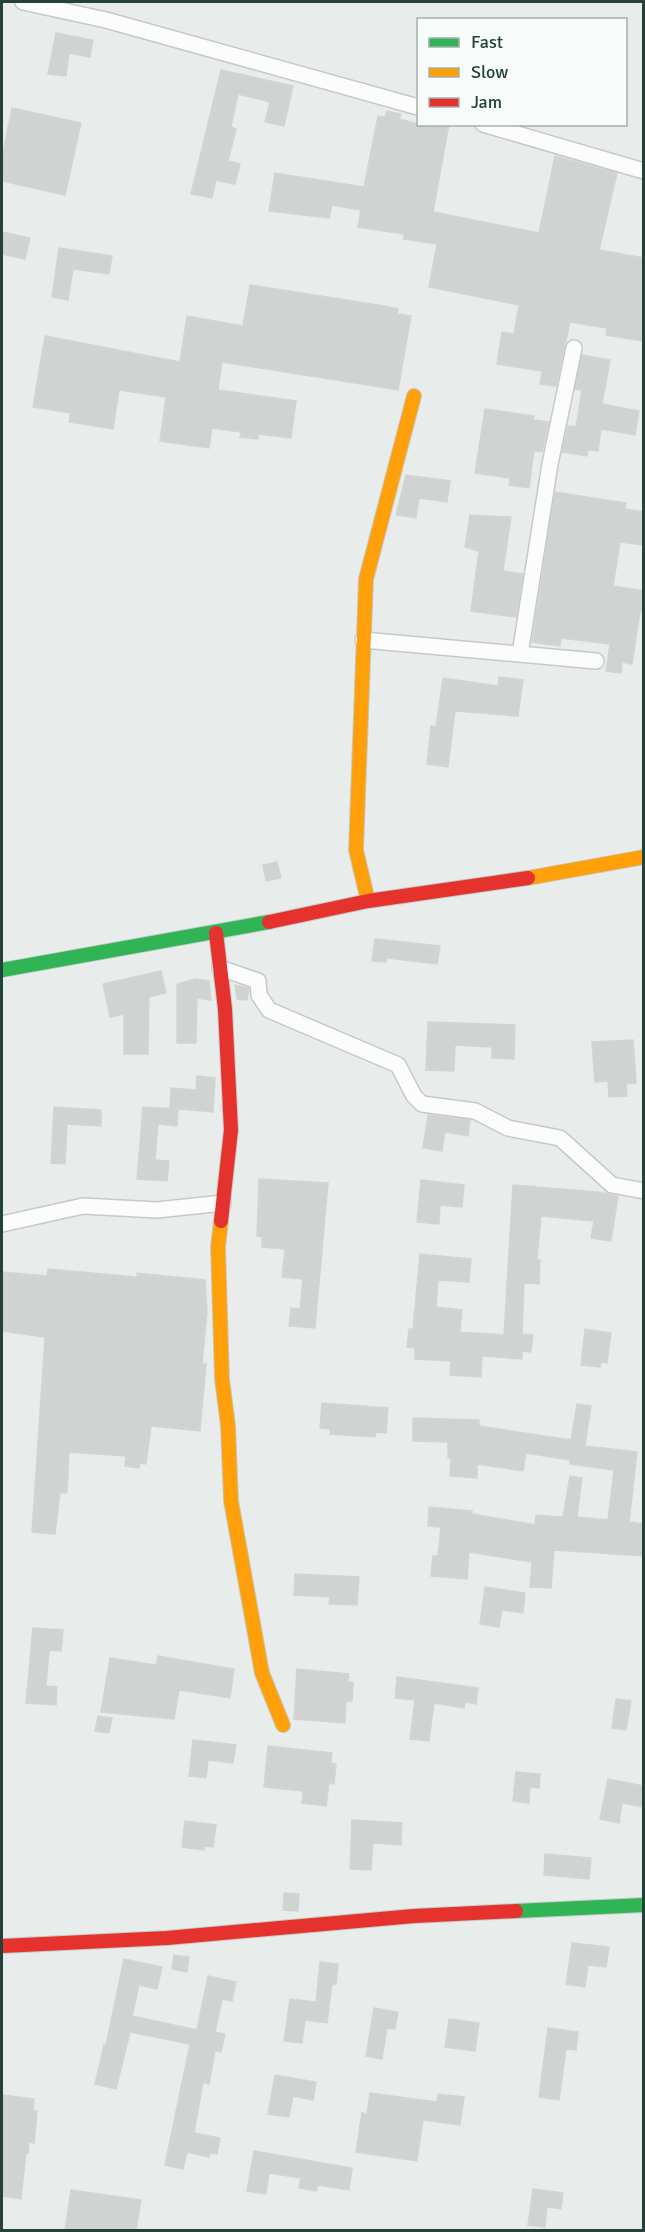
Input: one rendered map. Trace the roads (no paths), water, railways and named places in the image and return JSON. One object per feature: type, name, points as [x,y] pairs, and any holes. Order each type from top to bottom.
[{"type":"main road","points":[[368,901],[356,850],[366,579],[414,396]]},
{"type":"main road","points":[[2,970],[216,933],[368,901],[501,883],[644,857]]},
{"type":"main road","points":[[216,933],[225,1009],[231,1130],[218,1247],[222,1379],[228,1426],[231,1501],[262,1673],[283,1725]]},
{"type":"main road","points":[[2,1946],[167,1938],[414,1916],[644,1905]]},
{"type":"street","points":[[23,2],[106,20],[417,106]]},
{"type":"street","points":[[490,126],[644,171]]},
{"type":"street","points":[[520,654],[549,464],[574,348]]},
{"type":"street","points":[[363,640],[596,661]]},
{"type":"street","points":[[220,968],[258,981],[259,996],[269,1010],[399,1065],[414,1096],[422,1104],[475,1111],[508,1128],[560,1138],[612,1185],[644,1191]]},
{"type":"street","points":[[2,1224],[83,1206],[157,1210],[223,1203]]}]
